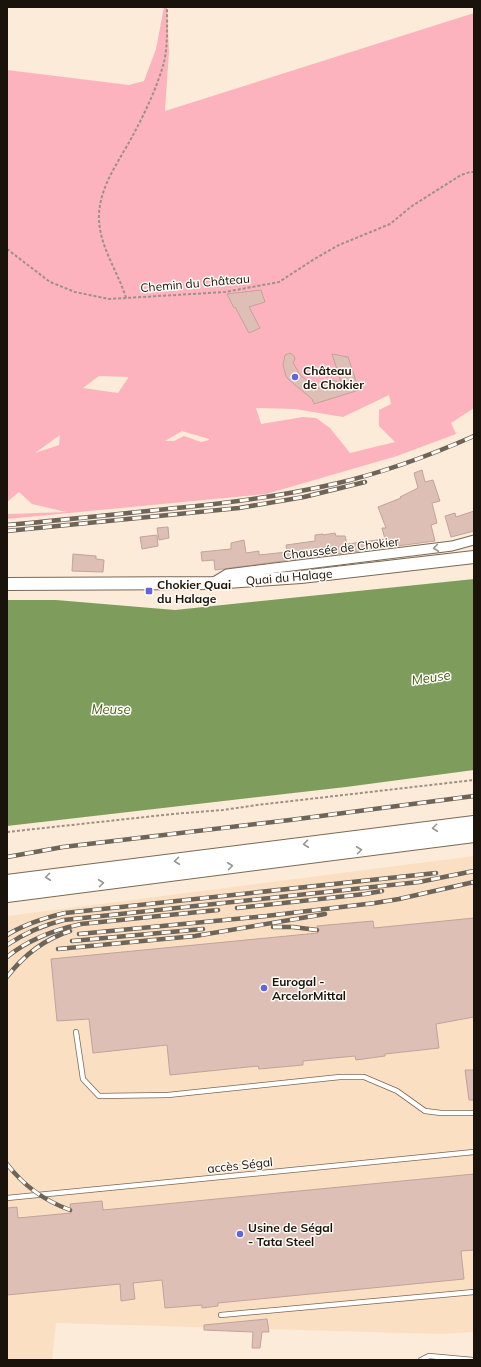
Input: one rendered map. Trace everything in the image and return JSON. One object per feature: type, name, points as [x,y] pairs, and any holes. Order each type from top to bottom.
[{"type":"highway","points":[[7,882],[474,823]]},
{"type":"highway","points":[[7,895],[474,835]]},
{"type":"main road","name":"Quai du Halage","points":[[7,584],[214,582],[301,577],[474,557]]},
{"type":"street","name":"Chaussée de Chokier","points":[[214,582],[227,574],[452,546],[474,540]]},
{"type":"lane","points":[[76,1032],[83,1079],[99,1096],[168,1095],[340,1077],[364,1077],[397,1091],[425,1110],[440,1113],[474,1113]]},
{"type":"lane","name":"accès Ségal","points":[[7,1198],[474,1152]]},
{"type":"lane","points":[[222,1315],[474,1292]]},
{"type":"lane","points":[[421,1360],[429,1356],[473,1360]]},
{"type":"path","points":[[126,298],[108,255],[101,232],[99,215],[103,193],[150,100],[164,61],[167,30],[166,7]]},
{"type":"path","name":"Chemin du Château","points":[[7,249],[50,282],[75,292],[109,299],[225,292],[280,282],[316,258],[339,245],[390,224],[412,206],[460,175],[474,172]]},
{"type":"path","points":[[7,832],[224,810],[474,780]]},
{"type":"shaded area","points":[[164,7],[167,7],[169,52],[165,111],[474,13],[474,408],[451,423],[456,434],[397,456],[266,494],[7,519],[7,514],[66,512],[32,504],[19,492],[7,502],[7,70],[129,85],[144,81],[156,49]],"holes":[[[99,376],[128,377],[118,393],[83,388]],[[389,395],[391,404],[379,410],[379,426],[395,442],[350,453],[330,428],[316,418],[303,417],[261,424],[256,408],[295,409],[343,417]],[[182,431],[209,439],[201,442],[184,436],[174,441],[165,441]],[[60,435],[59,445],[35,453]]]},
{"type":"shaded area","points":[[474,856],[474,1332],[440,1334],[56,1323],[52,1360],[7,1360],[7,916]]},
{"type":"water","name":"Meuse","points":[[474,579],[474,770],[346,787],[7,826],[7,600],[56,600],[175,610]]},
{"type":"building","points":[[261,290],[265,302],[249,307],[260,328],[249,333],[227,294]]},
{"type":"building","name":"Château de Chokier","points":[[290,353],[294,356],[295,359],[293,363],[301,376],[318,389],[323,382],[330,380],[341,382],[332,354],[348,357],[359,390],[314,404],[312,399],[286,376],[283,365],[285,355]]},
{"type":"building","points":[[422,470],[425,482],[433,480],[440,501],[432,503],[437,523],[431,525],[435,541],[215,570],[214,560],[202,561],[201,552],[231,549],[231,543],[244,540],[246,553],[259,551],[259,555],[287,552],[286,545],[315,541],[315,535],[335,533],[336,536],[345,536],[347,544],[385,539],[382,528],[386,528],[378,507],[401,498],[400,497],[418,488],[414,473]]},
{"type":"building","points":[[474,511],[474,531],[451,537],[445,516],[455,513],[456,517]]},
{"type":"building","points":[[168,527],[169,538],[159,540],[157,528]]},
{"type":"building","points":[[157,535],[158,546],[142,549],[140,537]]},
{"type":"building","points":[[73,554],[96,556],[96,559],[104,560],[103,572],[72,571]]},
{"type":"building","name":"Eurogal - ArcelorMittal","points":[[474,918],[474,1017],[436,1024],[439,1048],[385,1054],[385,1056],[356,1060],[355,1056],[303,1061],[303,1065],[259,1069],[258,1066],[170,1075],[167,1045],[93,1053],[89,1019],[57,1021],[51,959],[318,933],[317,926],[373,921],[374,928]]},
{"type":"building","points":[[465,1070],[474,1070],[474,1100],[469,1100]]},
{"type":"building","name":"Usine de Ségal - Tata Steel","points":[[474,1174],[474,1250],[461,1251],[464,1279],[218,1303],[218,1306],[202,1308],[202,1305],[165,1308],[162,1280],[133,1283],[135,1299],[121,1301],[120,1284],[7,1295],[7,1208],[17,1207],[18,1218],[71,1213],[70,1204],[102,1201],[103,1210]]},
{"type":"building","points":[[267,1319],[269,1332],[262,1332],[260,1348],[252,1348],[253,1332],[204,1330],[204,1325]]},
{"type":"railway","points":[[7,525],[216,504],[295,492],[352,480],[388,469],[423,457],[474,436]]},
{"type":"railway","points":[[7,531],[239,508],[304,497],[365,482]]},
{"type":"railway","points":[[7,857],[63,847],[474,796]]},
{"type":"railway","points":[[7,945],[34,930],[64,920],[419,882],[474,871]]},
{"type":"railway","points":[[7,935],[35,922],[65,913],[436,873]]},
{"type":"railway","points":[[79,934],[266,916],[375,903],[474,882]]},
{"type":"railway","points":[[237,908],[382,891]]},
{"type":"railway","points":[[7,957],[33,940],[61,929],[81,924],[218,910]]},
{"type":"railway","points":[[58,949],[195,936],[325,914]]},
{"type":"railway","points":[[273,927],[293,927],[317,930]]},
{"type":"railway","points":[[72,941],[203,929]]},
{"type":"railway","points":[[7,977],[13,969],[35,949],[61,934],[70,931]]},
{"type":"railway","points":[[7,1164],[13,1172],[35,1192],[70,1210]]},
{"type":"place","name":"Château de Chokier","points":[[295,377]]},
{"type":"place","name":"Chokier Quai du Halage","points":[[149,591]]},
{"type":"place","name":"Eurogal - ArcelorMittal","points":[[264,988]]},
{"type":"place","name":"Usine de Ségal - Tata Steel","points":[[240,1234]]}]
